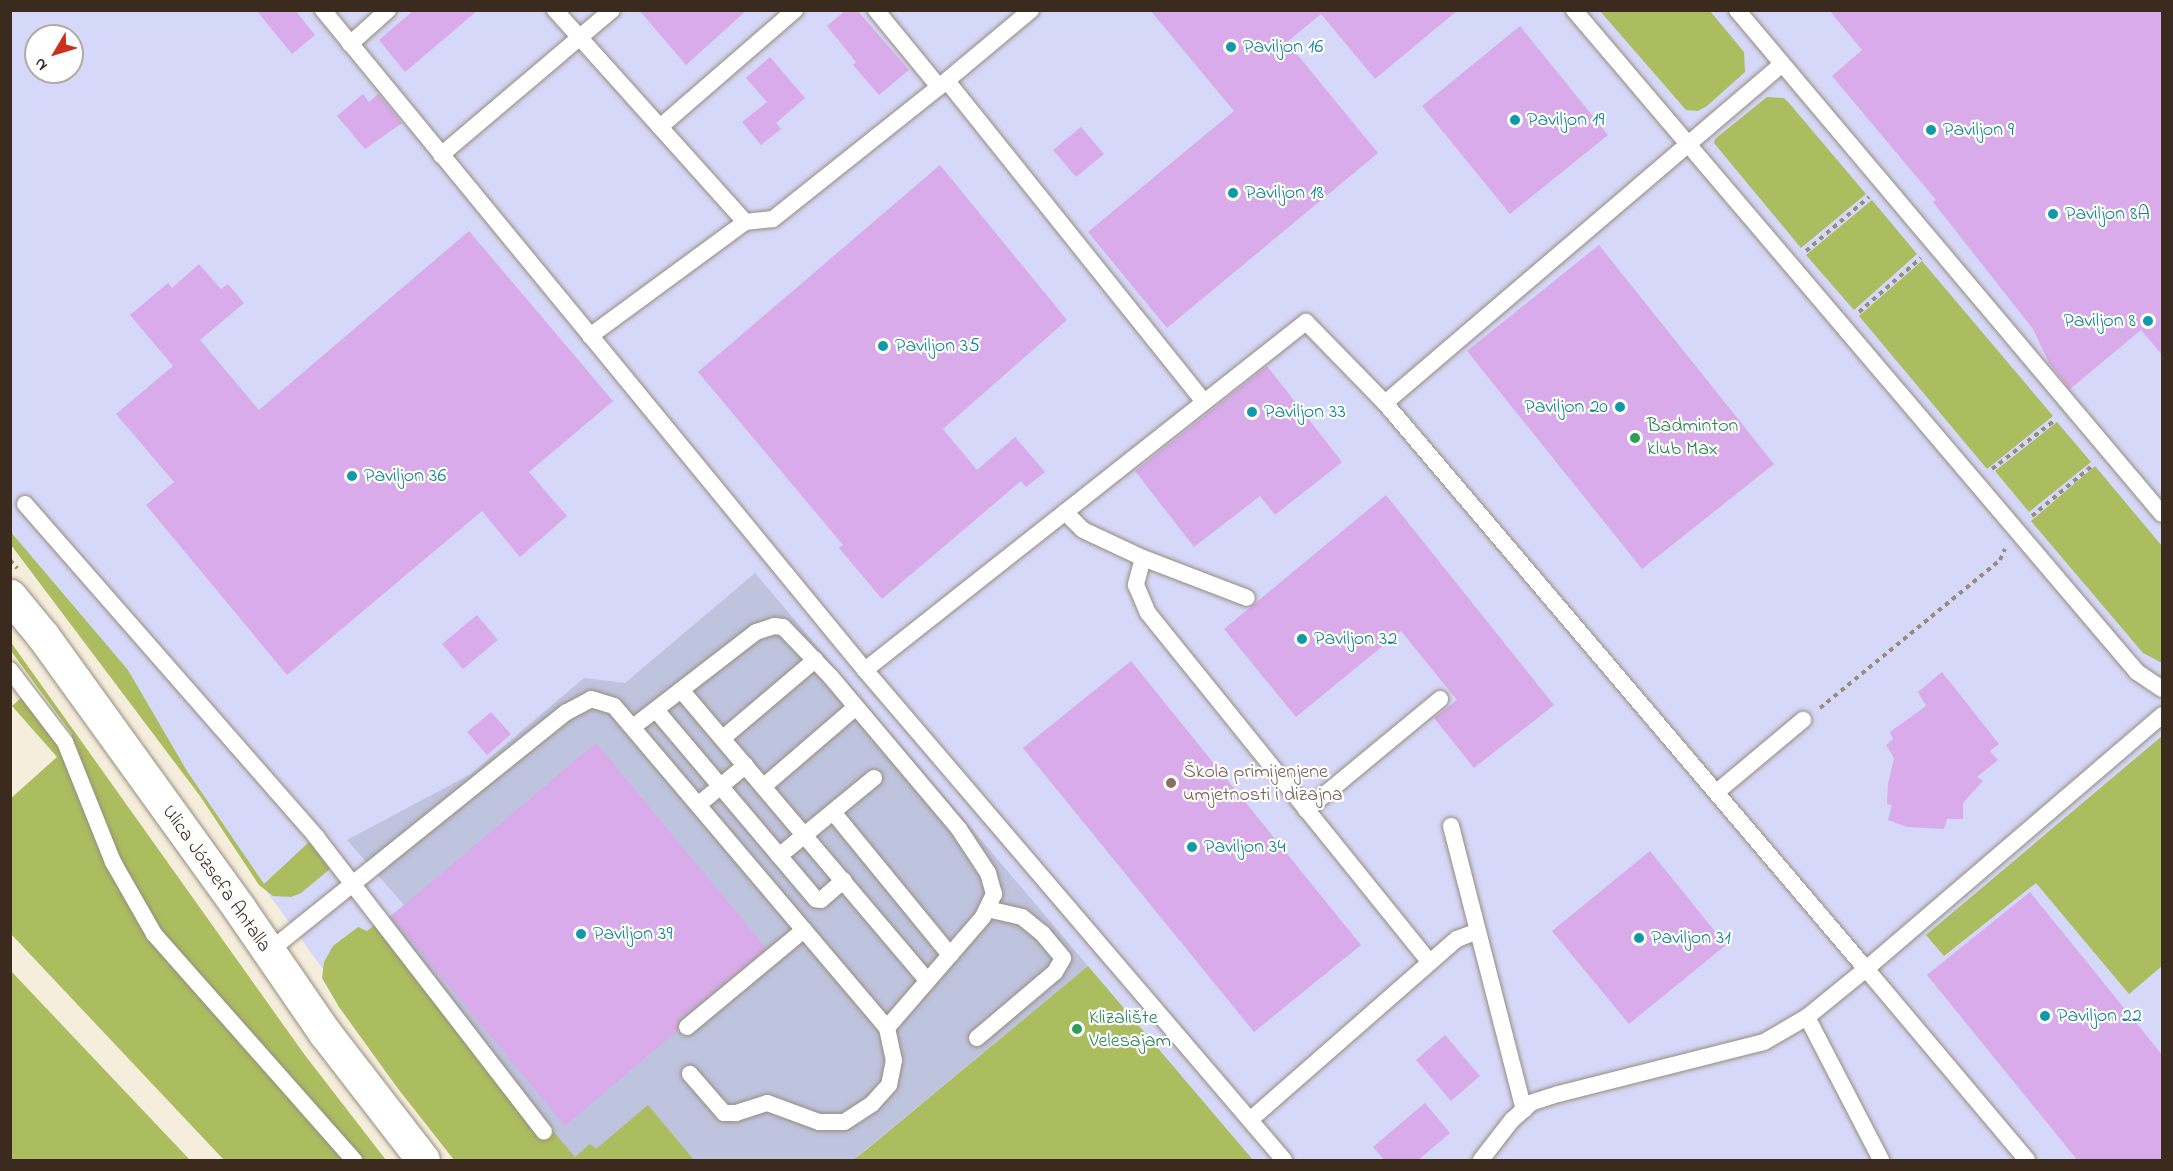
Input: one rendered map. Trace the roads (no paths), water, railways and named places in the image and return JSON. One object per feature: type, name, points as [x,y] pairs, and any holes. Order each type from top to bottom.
[{"type":"street","name":"Ulica Józsefa Antalla","points":[[10,596],[44,636],[239,908],[325,1033],[423,1161]]},
{"type":"lane","points":[[322,10],[865,670],[1284,1161]]},
{"type":"lane","points":[[350,44],[388,10]]},
{"type":"lane","points":[[555,10],[745,222]]},
{"type":"lane","points":[[441,154],[612,10]]},
{"type":"lane","points":[[660,127],[795,10]]},
{"type":"lane","points":[[876,10],[943,84],[1204,402]]},
{"type":"lane","points":[[590,336],[745,222],[773,219],[943,84],[1031,10]]},
{"type":"lane","points":[[1574,10],[2137,672],[2163,689]]},
{"type":"lane","points":[[1737,10],[2163,514]]},
{"type":"lane","points":[[1385,403],[1782,64]]},
{"type":"lane","points":[[865,670],[1306,322],[1385,403],[1718,791],[2027,1161]]},
{"type":"lane","points":[[25,504],[317,838],[350,884],[544,1132]]},
{"type":"lane","points":[[1065,512],[1083,530],[1143,558],[1247,598]]},
{"type":"lane","points":[[1143,558],[1136,585],[1148,613],[1430,962]]},
{"type":"lane","points":[[633,728],[756,632],[774,626],[783,627],[856,707],[959,829],[988,873],[994,894],[987,909],[887,1028]]},
{"type":"lane","points":[[723,738],[815,660]]},
{"type":"lane","points":[[10,670],[65,742],[113,862],[154,934],[354,1161]]},
{"type":"lane","points":[[681,690],[806,835],[927,981]]},
{"type":"lane","points":[[268,952],[567,712],[591,699],[614,706],[887,1028],[894,1060],[889,1085],[872,1104],[844,1122],[819,1122],[767,1103],[736,1113],[724,1113],[690,1074]]},
{"type":"lane","points":[[1306,810],[1440,699]]},
{"type":"lane","points":[[764,786],[856,707]]},
{"type":"lane","points":[[656,710],[818,900],[844,880]]},
{"type":"lane","points":[[1481,1161],[1512,1120],[1531,1103],[1558,1094],[1764,1042],[1807,1017],[2163,716]]},
{"type":"lane","points":[[1718,791],[1803,720]]},
{"type":"lane","points":[[698,805],[746,765]]},
{"type":"lane","points":[[779,856],[874,778]]},
{"type":"lane","points":[[833,812],[950,955]]},
{"type":"lane","points":[[1451,826],[1524,1110]]},
{"type":"lane","points":[[977,1038],[1055,972],[1062,958],[1043,934],[1022,917],[987,909]]},
{"type":"lane","points":[[687,1027],[804,930]]},
{"type":"lane","points":[[1250,1120],[1457,939],[1478,931]]},
{"type":"lane","points":[[1807,1017],[1881,1161]]},
{"type":"place","name":"Paviljon 16","points":[[1231,47]]},
{"type":"place","name":"Paviljon 19","points":[[1515,120]]},
{"type":"place","name":"Paviljon 9","points":[[1931,130]]},
{"type":"place","name":"Paviljon 18","points":[[1233,193]]},
{"type":"place","name":"Paviljon 8A","points":[[2053,214]]},
{"type":"place","name":"Paviljon 8","points":[[2148,321]]},
{"type":"place","name":"Paviljon 35","points":[[883,346]]},
{"type":"place","name":"Paviljon 20","points":[[1620,407]]},
{"type":"place","name":"Paviljon 33","points":[[1252,412]]},
{"type":"place","name":"Badminton klub Max","points":[[1635,438]]},
{"type":"place","name":"Paviljon 36","points":[[352,476]]},
{"type":"place","name":"Paviljon 32","points":[[1302,639]]},
{"type":"place","name":"Škola primijenjene umjetnosti i dizajna","points":[[1171,783]]},
{"type":"place","name":"Paviljon 34","points":[[1192,847]]},
{"type":"place","name":"Paviljon 39","points":[[581,934]]},
{"type":"place","name":"Paviljon 31","points":[[1639,938]]},
{"type":"place","name":"Paviljon 22","points":[[2045,1016]]},
{"type":"place","name":"Klizalište Velesajam","points":[[1077,1029]]}]
